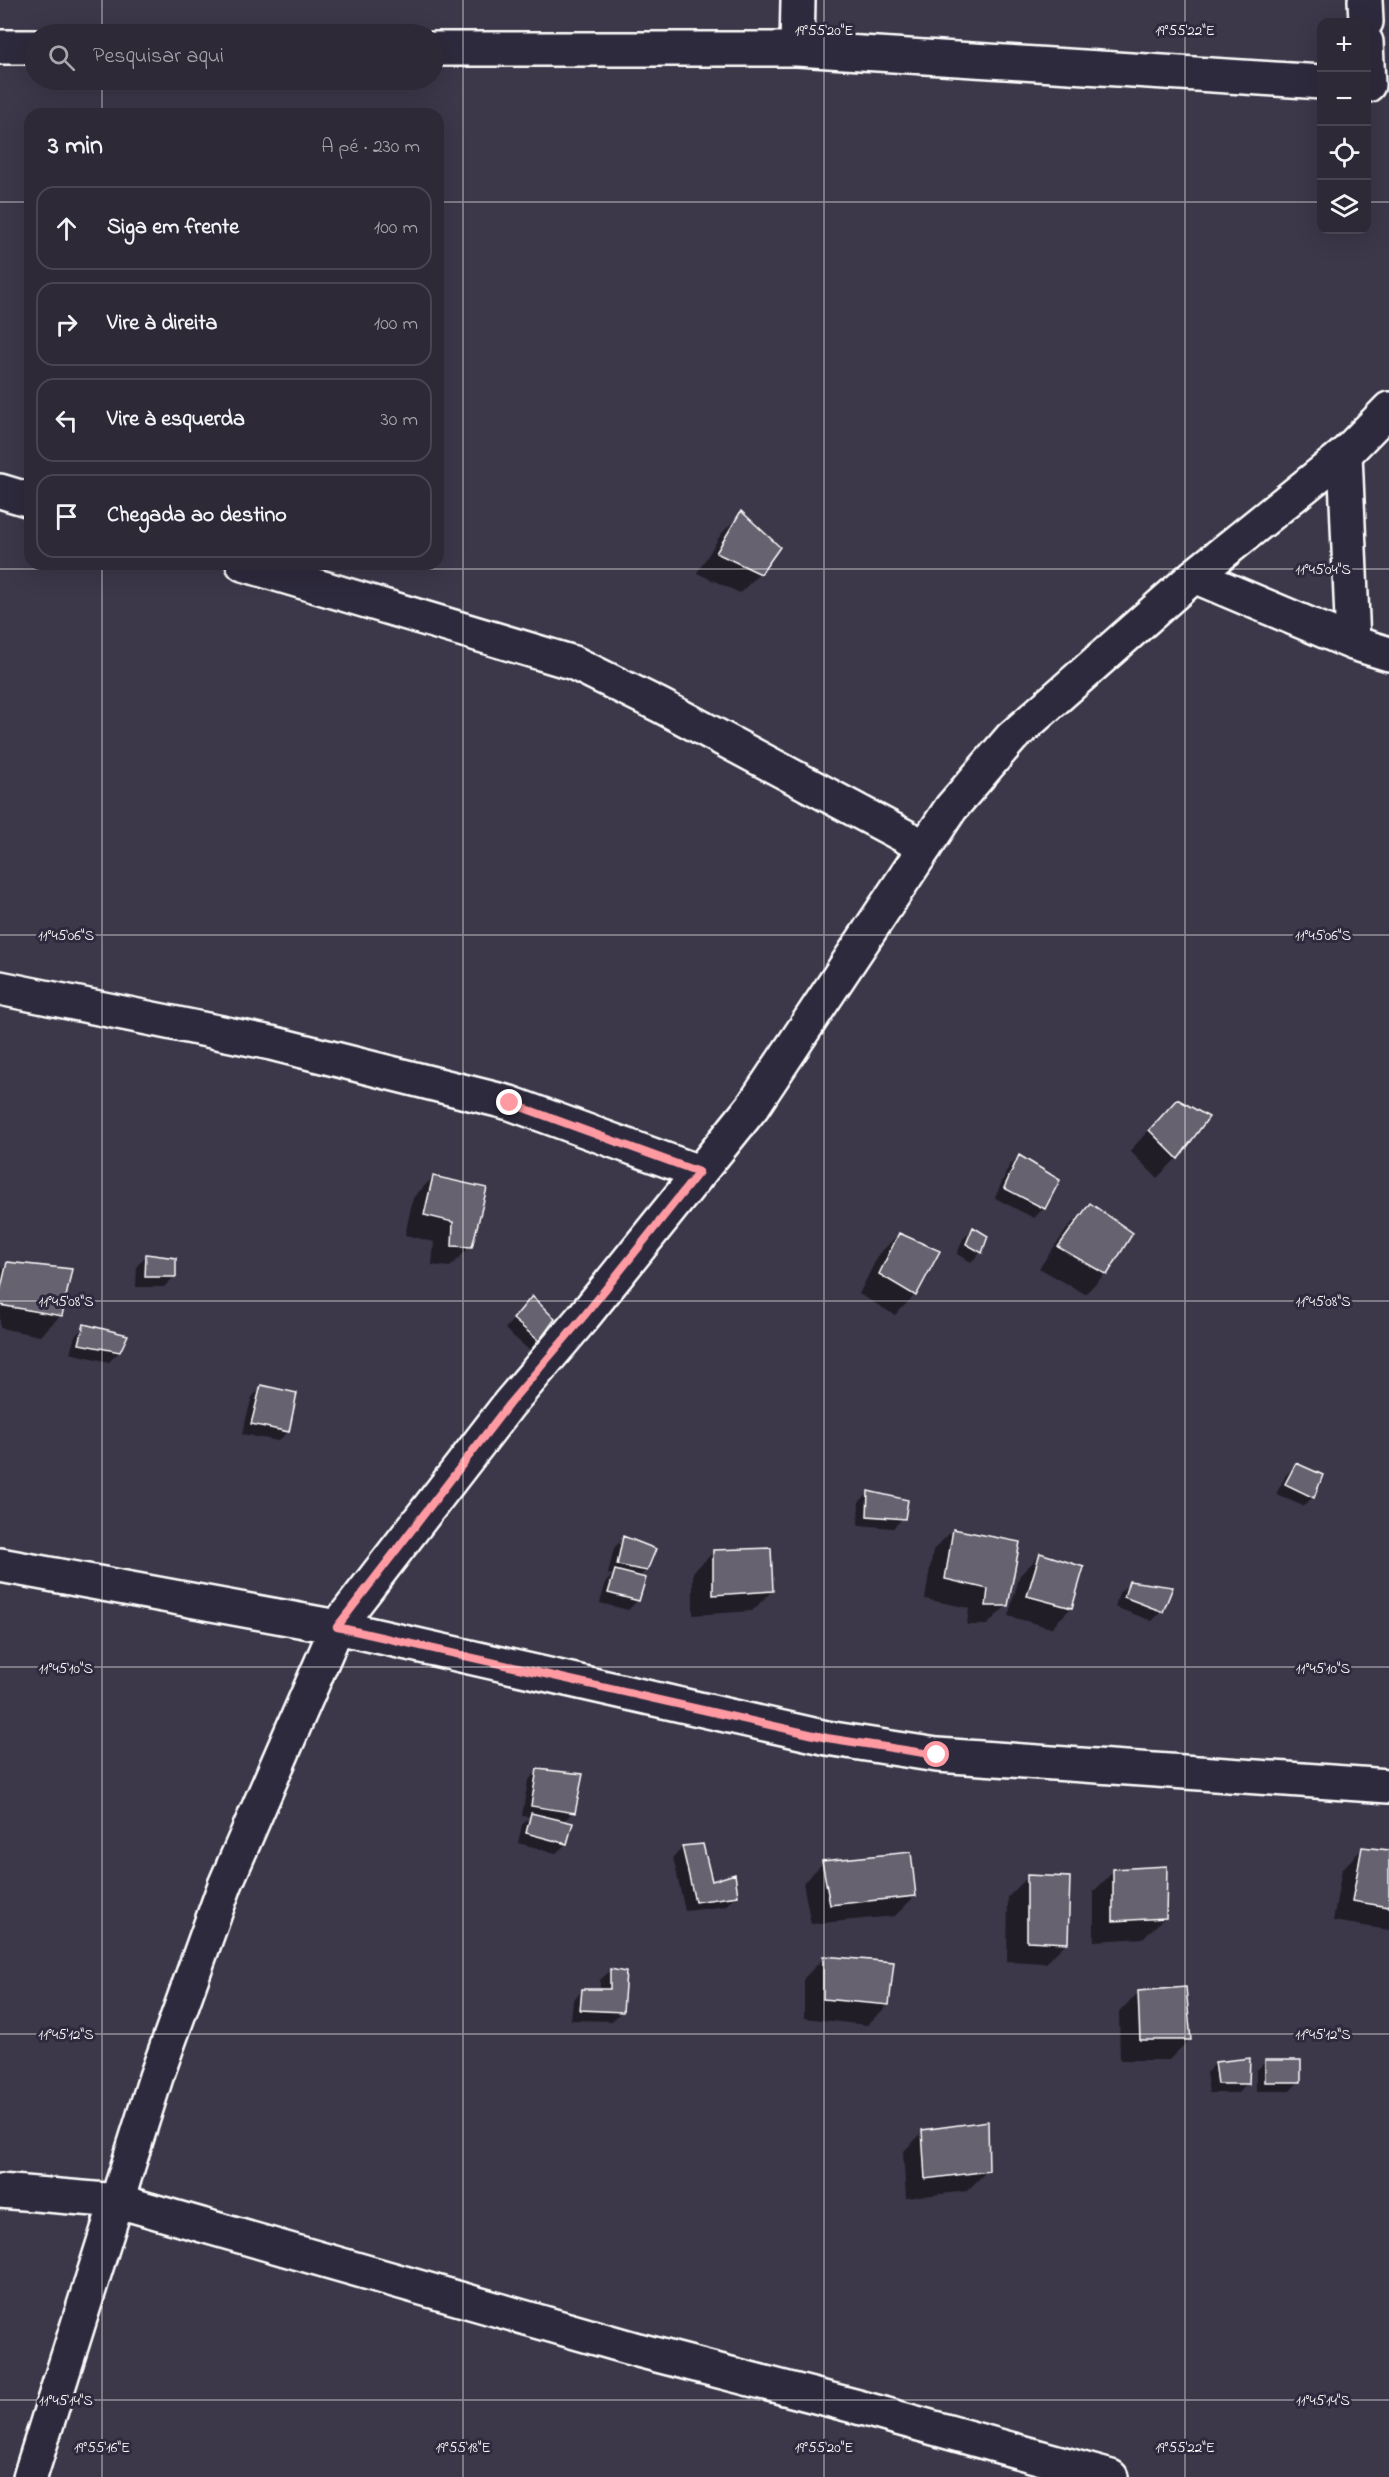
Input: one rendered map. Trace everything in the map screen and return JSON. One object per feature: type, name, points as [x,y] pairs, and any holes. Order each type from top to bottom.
[{"type":"street","points":[[797,49],[798,0]]},
{"type":"street","points":[[1365,0],[1366,18]]},
{"type":"street","points":[[0,47],[24,47]]},
{"type":"street","points":[[444,49],[797,49],[1317,82]]},
{"type":"street","points":[[1371,70],[1374,86]]},
{"type":"street","points":[[30,2477],[156,2077],[225,1885],[337,1627],[509,1404],[584,1316],[753,1106],[951,808],[1012,737],[1194,576],[1345,454],[1389,409]]},
{"type":"street","points":[[1345,454],[1353,643]]},
{"type":"street","points":[[0,491],[24,498]]},
{"type":"street","points":[[263,570],[574,663],[661,706],[925,848]]},
{"type":"street","points":[[1194,576],[1353,643],[1389,654]]},
{"type":"street","points":[[0,988],[271,1043],[510,1103],[699,1172]]},
{"type":"street","points":[[0,1565],[337,1627],[827,1738],[926,1754],[1389,1786]]},
{"type":"street","points":[[0,2191],[118,2201],[638,2350],[858,2407],[1111,2477]]},
{"type":"building","points":[[741,511],[780,547],[761,574],[716,553]]},
{"type":"building","points":[[1177,1099],[1209,1117],[1178,1159],[1149,1130]]},
{"type":"building","points":[[1019,1155],[1060,1180],[1045,1209],[1004,1188]]},
{"type":"building","points":[[433,1176],[487,1188],[472,1247],[452,1246],[453,1222],[424,1215]]},
{"type":"building","points":[[1090,1203],[1133,1233],[1107,1275],[1058,1247]]},
{"type":"building","points":[[973,1227],[988,1236],[982,1253],[966,1244]]},
{"type":"building","points":[[899,1233],[940,1251],[916,1296],[879,1274]]},
{"type":"building","points":[[146,1254],[176,1258],[176,1277],[145,1277]]},
{"type":"building","points":[[7,1262],[72,1269],[62,1316],[0,1305],[0,1292]]},
{"type":"building","points":[[532,1296],[555,1319],[539,1341],[513,1319]]},
{"type":"building","points":[[84,1324],[128,1335],[120,1352],[79,1344]]},
{"type":"building","points":[[261,1385],[297,1393],[289,1432],[251,1424]]},
{"type":"building","points":[[1296,1463],[1323,1475],[1314,1498],[1285,1484]]},
{"type":"building","points":[[868,1491],[908,1500],[905,1519],[867,1516]]},
{"type":"building","points":[[953,1529],[1020,1542],[1008,1606],[986,1606],[988,1589],[945,1579]]},
{"type":"building","points":[[623,1536],[656,1549],[647,1571],[617,1565]]},
{"type":"building","points":[[771,1548],[773,1591],[713,1595],[713,1550]]},
{"type":"building","points":[[1040,1553],[1084,1567],[1072,1608],[1027,1596]]},
{"type":"building","points":[[615,1570],[646,1578],[639,1601],[608,1593]]},
{"type":"building","points":[[1129,1581],[1173,1587],[1163,1612],[1124,1597]]},
{"type":"building","points":[[537,1769],[583,1774],[575,1813],[531,1806]]},
{"type":"building","points":[[531,1813],[573,1823],[567,1844],[526,1833]]},
{"type":"building","points":[[703,1844],[712,1881],[735,1874],[738,1896],[695,1902],[682,1846]]},
{"type":"building","points":[[1362,1847],[1389,1850],[1389,1907],[1352,1901]]},
{"type":"building","points":[[911,1852],[916,1896],[830,1905],[822,1861]]},
{"type":"building","points":[[1167,1866],[1166,1918],[1113,1921],[1113,1869]]},
{"type":"building","points":[[1027,1875],[1070,1877],[1068,1943],[1027,1941]]},
{"type":"building","points":[[823,1956],[894,1962],[889,2005],[823,1999]]},
{"type":"building","points":[[610,1969],[626,1972],[623,2012],[580,2010],[582,1989],[610,1989]]},
{"type":"building","points":[[1186,1987],[1191,2040],[1140,2040],[1138,1991]]},
{"type":"building","points":[[1250,2058],[1249,2084],[1218,2084],[1215,2062]]},
{"type":"building","points":[[1265,2060],[1301,2060],[1301,2082],[1265,2082]]},
{"type":"building","points":[[988,2121],[989,2171],[925,2179],[922,2130]]},
{"type":"route","points":[[510,1103],[699,1172],[584,1316],[509,1404],[337,1627],[827,1738],[937,1755]]}]
